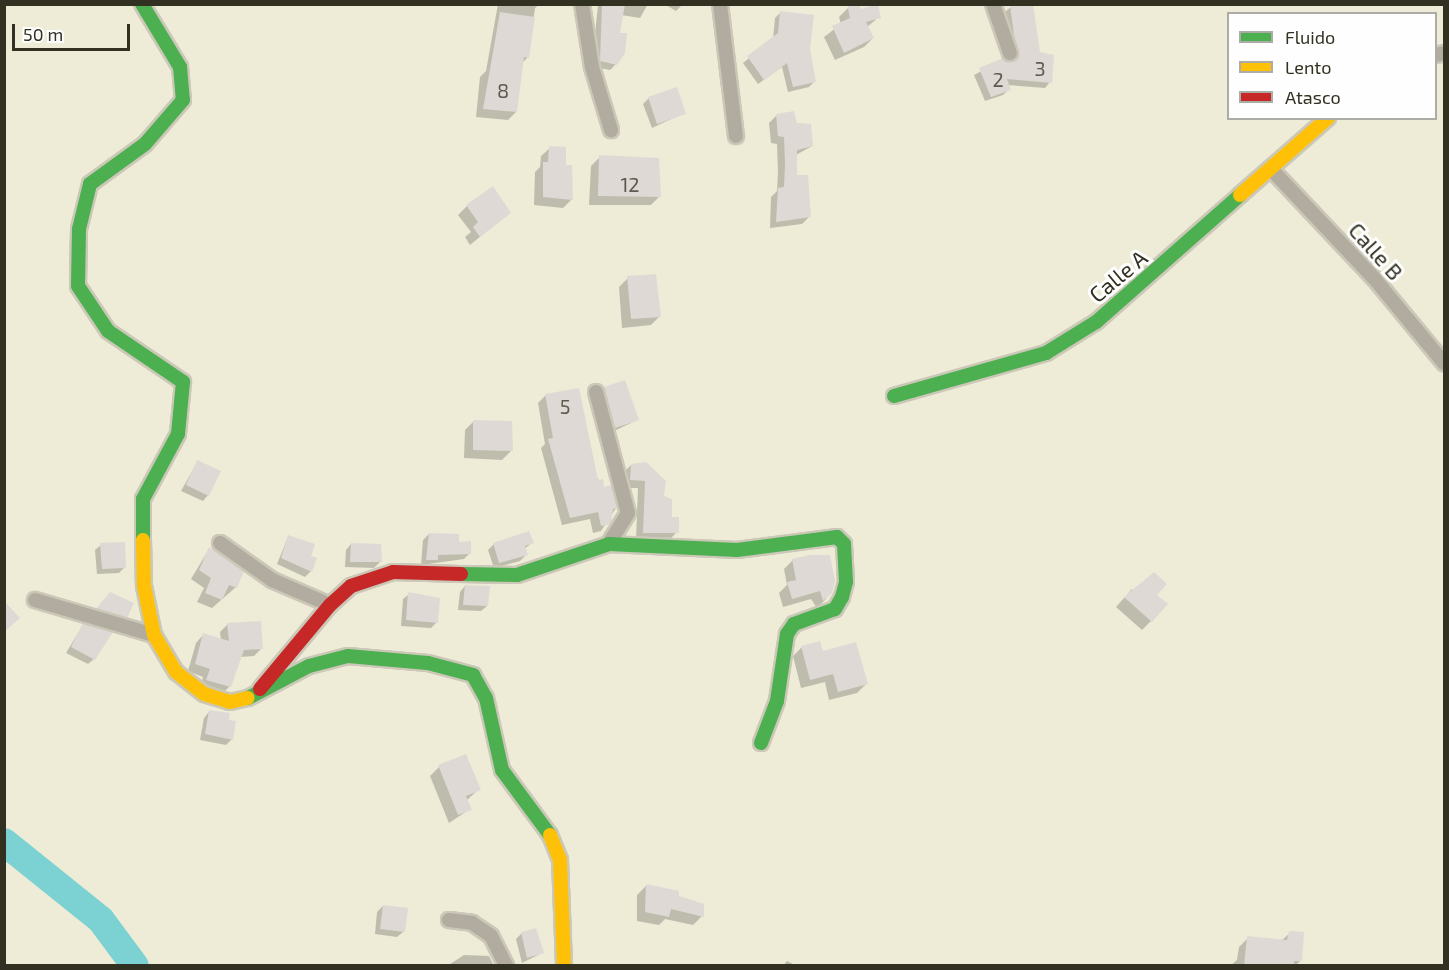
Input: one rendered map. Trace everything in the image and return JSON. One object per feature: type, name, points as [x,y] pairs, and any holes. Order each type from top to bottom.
[{"type":"street","points":[[142,4],[180,67],[183,100],[145,144],[90,184],[79,229],[78,286],[108,331],[183,382],[178,434],[143,499],[144,586],[154,635],[176,672],[204,694],[230,702],[253,697],[309,666],[348,656],[428,663],[473,675],[486,698],[502,770],[547,826],[560,860],[564,966]]},
{"type":"street","points":[[582,4],[592,67],[611,130]]},
{"type":"street","points":[[720,4],[736,135]]},
{"type":"street","points":[[993,4],[1010,53]]},
{"type":"street","name":"Calle A","points":[[894,396],[1046,353],[1096,322],[1272,170],[1326,120]]},
{"type":"street","name":"Calle B","points":[[1272,170],[1373,277],[1444,363]]},
{"type":"street","points":[[596,392],[628,513],[609,544]]},
{"type":"street","points":[[253,697],[330,604],[351,586],[393,572],[518,575],[609,544],[738,550],[837,537],[844,544],[846,582],[842,597],[835,609],[794,624],[787,634],[777,701],[761,743]]},
{"type":"street","points":[[220,543],[272,580],[330,604]]},
{"type":"street","points":[[35,600],[154,635]]},
{"type":"street","points":[[449,921],[472,923],[491,936],[506,966]]},
{"type":"building","points":[[602,4],[625,4],[620,33],[627,33],[625,53],[617,65],[600,61]]},
{"type":"building","points":[[847,4],[859,4],[861,9],[878,4],[881,18],[866,22],[874,38],[844,53],[832,26],[850,18]]},
{"type":"building","points":[[1033,4],[1040,52],[1054,55],[1052,83],[1007,79],[1011,90],[991,97],[979,68],[1003,58],[1009,62],[1017,58],[1010,5]]},
{"type":"building","points":[[780,11],[814,15],[810,49],[816,82],[793,87],[787,63],[764,80],[747,56],[778,33]]},
{"type":"building","points":[[500,12],[535,17],[529,58],[524,57],[517,112],[483,109]]},
{"type":"building","points":[[677,87],[686,114],[657,124],[648,97]]},
{"type":"building","points":[[794,111],[797,123],[811,124],[813,146],[797,150],[797,175],[808,175],[811,217],[776,222],[778,188],[784,187],[785,164],[784,137],[778,136],[776,114]]},
{"type":"building","points":[[549,146],[566,147],[566,165],[572,165],[573,200],[543,197],[543,162],[548,162]]},
{"type":"building","points":[[599,155],[659,158],[661,197],[598,196]]},
{"type":"building","points":[[493,186],[511,213],[480,237],[473,227],[478,222],[466,205]]},
{"type":"building","points":[[656,274],[661,317],[631,319],[627,276]]},
{"type":"building","points":[[625,380],[639,420],[615,428],[604,387]]},
{"type":"building","points":[[579,388],[598,480],[603,479],[604,487],[611,485],[617,508],[613,509],[611,524],[601,526],[598,512],[570,518],[548,439],[553,438],[545,394]]},
{"type":"building","points":[[473,420],[512,421],[513,451],[473,450]]},
{"type":"building","points":[[197,460],[221,471],[209,496],[186,485]]},
{"type":"building","points":[[646,462],[666,481],[664,496],[672,499],[672,517],[679,517],[679,533],[643,533],[645,481],[630,480],[631,464]]},
{"type":"building","points":[[529,531],[534,543],[525,546],[528,555],[499,563],[493,543]]},
{"type":"building","points":[[429,533],[459,534],[459,542],[471,541],[471,554],[438,555],[438,560],[426,560]]},
{"type":"building","points":[[288,535],[315,544],[311,556],[317,558],[312,572],[281,558]]},
{"type":"building","points":[[125,542],[126,568],[102,569],[100,543]]},
{"type":"building","points":[[351,543],[381,544],[382,562],[350,562]]},
{"type":"building","points":[[209,547],[244,571],[237,588],[229,585],[222,600],[205,593],[211,578],[199,570]]},
{"type":"building","points":[[810,555],[830,555],[835,581],[832,593],[823,601],[820,591],[792,599],[787,582],[796,580],[792,559]]},
{"type":"building","points":[[1154,572],[1167,584],[1157,595],[1168,604],[1152,622],[1124,597]]},
{"type":"building","points":[[465,585],[490,586],[488,606],[463,605]]},
{"type":"building","points":[[110,592],[134,603],[127,618],[96,609]]},
{"type":"building","points":[[408,592],[440,598],[438,623],[406,620]]},
{"type":"building","points":[[4,601],[20,618],[4,632]]},
{"type":"building","points":[[261,621],[263,649],[244,650],[231,687],[206,680],[210,669],[195,664],[203,633],[229,641],[227,623]]},
{"type":"building","points":[[83,623],[113,632],[95,660],[71,647]]},
{"type":"building","points":[[820,641],[823,651],[856,642],[868,684],[838,692],[833,674],[810,680],[801,646]]},
{"type":"building","points":[[209,710],[230,713],[229,720],[236,721],[233,740],[205,734]]},
{"type":"building","points":[[466,754],[481,790],[466,796],[472,810],[458,815],[438,765]]},
{"type":"building","points":[[646,884],[679,891],[679,896],[704,904],[704,917],[671,909],[669,917],[645,912]]},
{"type":"building","points":[[383,905],[408,908],[405,932],[380,929]]},
{"type":"building","points":[[536,928],[544,953],[527,958],[521,932]]},
{"type":"building","points":[[1289,931],[1304,932],[1302,961],[1294,961],[1294,966],[1244,966],[1247,936],[1287,940]]},
{"type":"waterway","points":[[4,842],[101,920],[135,966]]},
{"type":"traffic: fast","points":[[142,4],[180,67],[183,100],[145,144],[90,184],[79,229],[78,286],[108,331],[183,382],[178,434],[143,499],[143,540]]},
{"type":"traffic: fast","points":[[894,396],[1046,353],[1096,322],[1240,195]]},
{"type":"traffic: fast","points":[[461,574],[517,575],[609,544],[737,550],[837,537],[844,544],[846,582],[842,597],[835,609],[794,624],[787,634],[777,701],[761,743]]},
{"type":"traffic: fast","points":[[248,698],[309,666],[348,656],[428,663],[473,675],[486,698],[502,770],[550,835]]},
{"type":"traffic: slow","points":[[1240,195],[1326,120]]},
{"type":"traffic: slow","points":[[143,540],[144,586],[154,635],[176,672],[204,694],[230,702],[248,698]]},
{"type":"traffic: slow","points":[[550,835],[560,860],[564,966]]},
{"type":"traffic: jam","points":[[260,689],[330,605],[351,586],[393,572],[461,574]]}]
